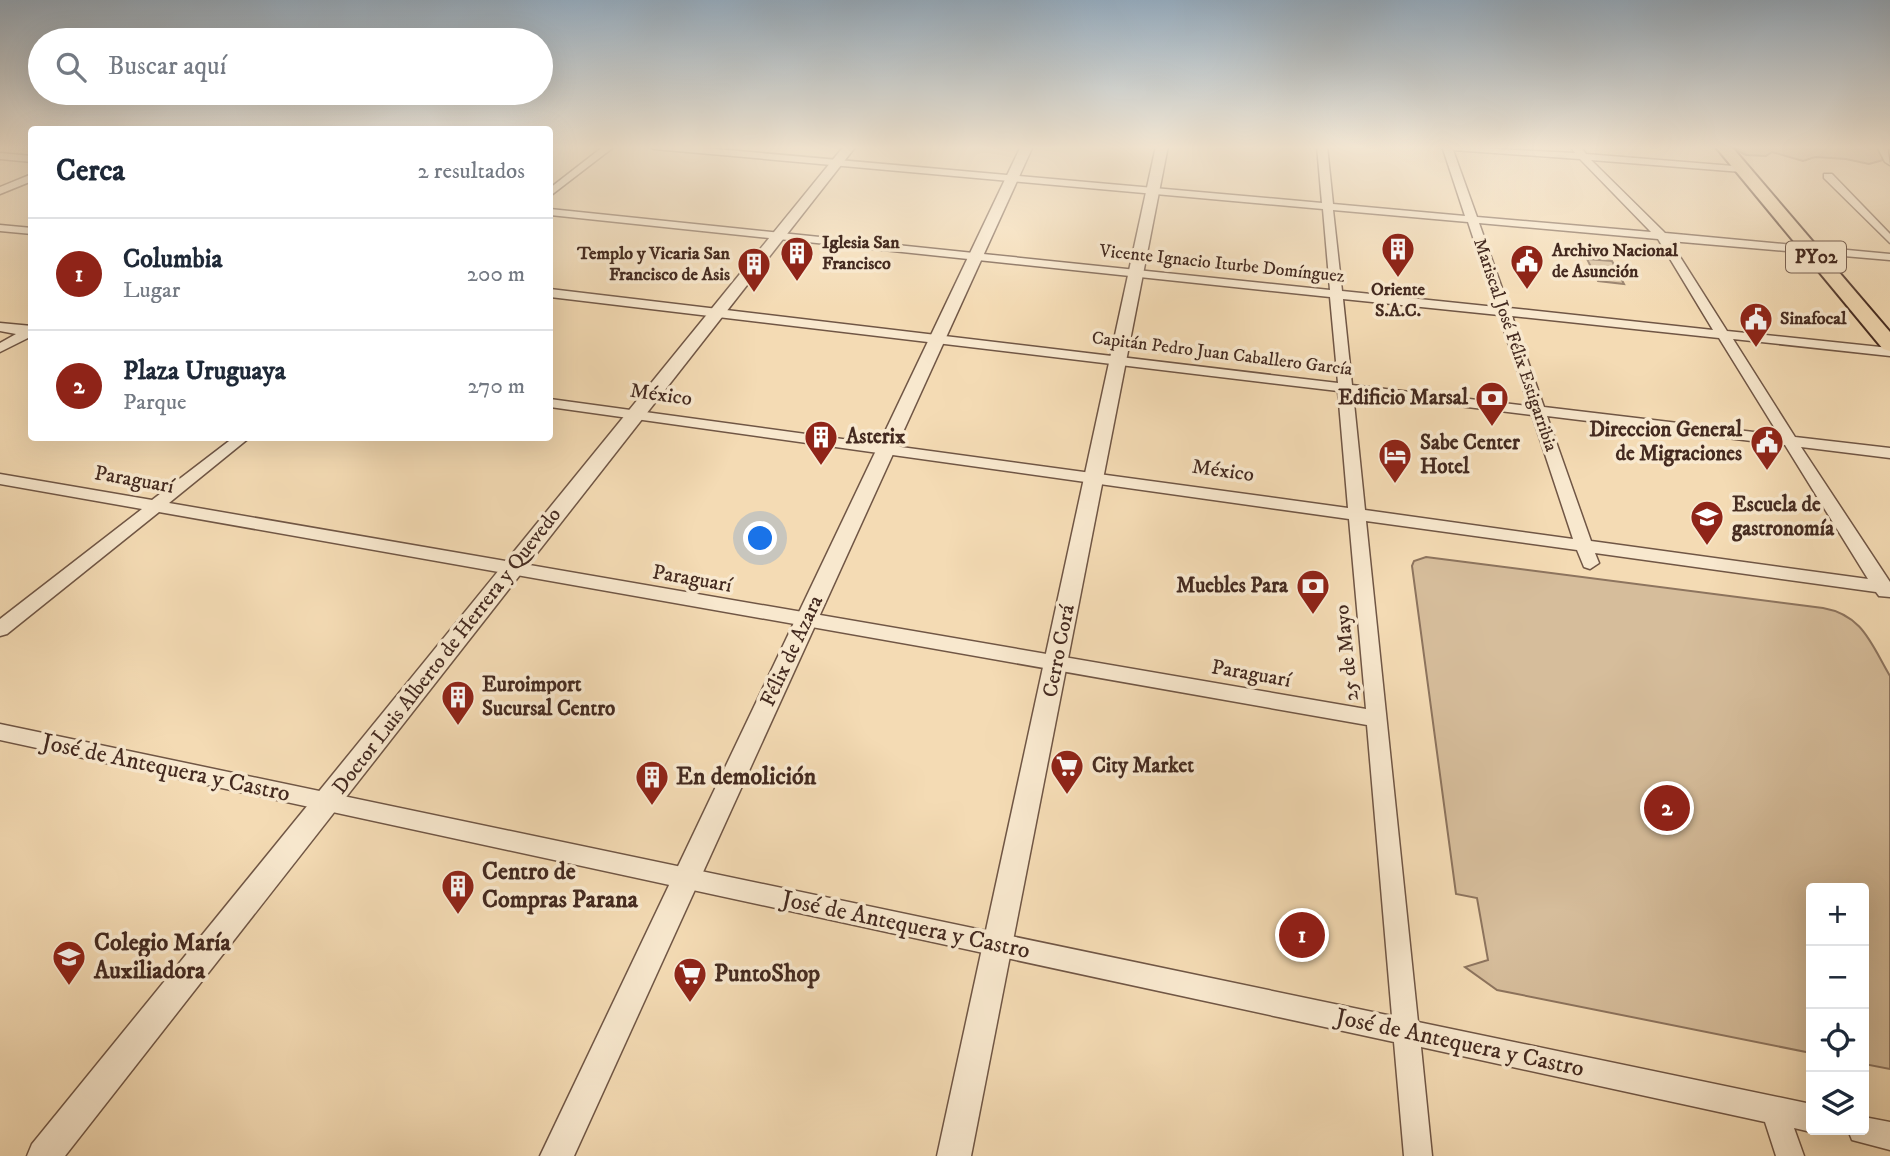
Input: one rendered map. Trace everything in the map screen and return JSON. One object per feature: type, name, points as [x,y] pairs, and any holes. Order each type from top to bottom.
[{"type":"highway","name":"PY02","points":[[1768,200],[1890,345]]},
{"type":"street","name":"Doctor Luis Alberto de Herrera y Quevedo","points":[[44,1156],[807,200]]},
{"type":"street","name":"Félix de Azara","points":[[557,1156],[1002,200]]},
{"type":"street","name":"Cerro Corá","points":[[954,1156],[1151,200]]},
{"type":"street","points":[[1262,200],[1890,257]]},
{"type":"street","name":"25 de Mayo","points":[[1327,200],[1418,1156]]},
{"type":"street","name":"Mariscal José Félix Estigarribia","points":[[1465,200],[1590,563]]},
{"type":"street","points":[[1625,200],[1661,236],[1888,591]]},
{"type":"street","points":[[1851,200],[1890,240]]},
{"type":"street","name":"Vicente Ignacio Iturbe Domínguez","points":[[553,212],[1890,352]]},
{"type":"street","points":[[0,228],[28,231]]},
{"type":"street","name":"Capitán Pedro Juan Caballero García","points":[[553,293],[1890,453]]},
{"type":"street","points":[[0,327],[28,331]]},
{"type":"street","points":[[0,348],[28,332]]},
{"type":"street","name":"México","points":[[553,403],[1095,476],[1888,591]]},
{"type":"street","points":[[0,629],[238,441]]},
{"type":"street","name":"Paraguarí","points":[[0,480],[805,622],[1377,719]]},
{"type":"street","name":"José de Antequera y Castro","points":[[0,732],[1806,1117]]},
{"type":"street","points":[[1774,1109],[1790,1156]]},
{"type":"street","points":[[1869,1132],[1890,1136]]},
{"type":"shaded area","points":[[1587,259],[1612,261],[1624,284],[1598,281]]},
{"type":"shaded area","points":[[1426,557],[1823,608],[1848,617],[1857,624],[1871,642],[1890,676],[1890,1069],[1869,1065],[1869,883],[1806,883],[1806,1052],[1497,990],[1465,967],[1488,960],[1477,898],[1456,894],[1412,566],[1414,561]]},
{"type":"place","name":"Oriente S.A.C.","points":[[1398,279]]},
{"type":"place","name":"Iglesia San Francisco","points":[[797,283]]},
{"type":"place","name":"Archivo Nacional de Asunción","points":[[1527,291]]},
{"type":"place","name":"Templo y Vicaria San Francisco de Asis","points":[[754,294]]},
{"type":"place","name":"Sinafocal","points":[[1756,349]]},
{"type":"place","name":"Edificio Marsal","points":[[1492,428]]},
{"type":"place","name":"Asterix","points":[[821,467]]},
{"type":"place","name":"Direccion General de Migraciones","points":[[1767,472]]},
{"type":"place","name":"Sabe Center Hotel","points":[[1395,485]]},
{"type":"place","name":"Escuela de gastronomía","points":[[1707,547]]},
{"type":"place","name":"Muebles Para","points":[[1313,616]]},
{"type":"place","name":"Euroimport Sucursal Centro","points":[[458,727]]},
{"type":"place","name":"City Market","points":[[1067,796]]},
{"type":"place","name":"En demolición","points":[[652,807]]},
{"type":"place","name":"Plaza Uruguaya","points":[[1667,808]]},
{"type":"place","name":"Centro de Compras Parana","points":[[458,916]]},
{"type":"place","name":"Columbia","points":[[1302,935]]},
{"type":"place","name":"Colegio María Auxiliadora","points":[[69,987]]},
{"type":"place","name":"PuntoShop","points":[[690,1004]]}]
